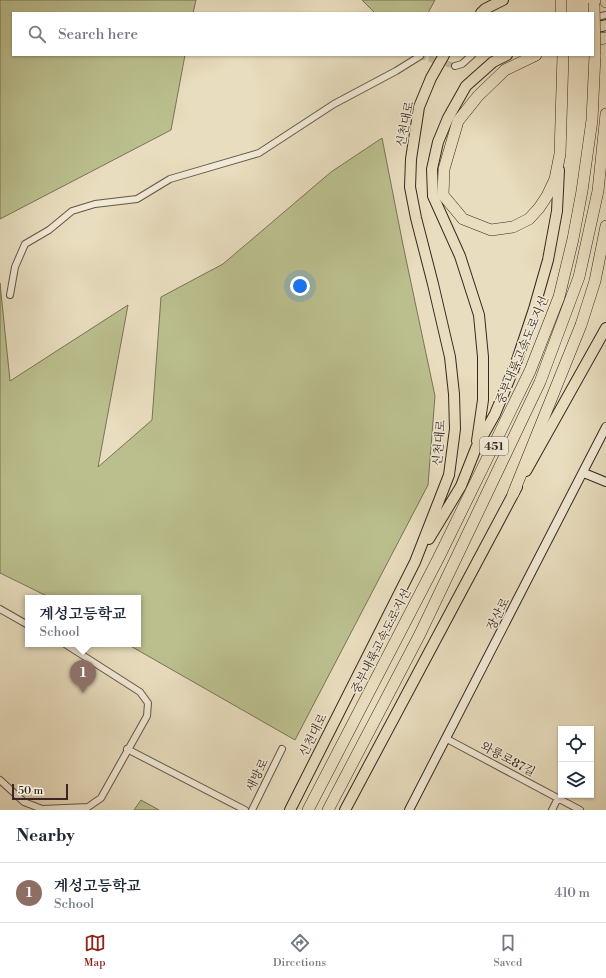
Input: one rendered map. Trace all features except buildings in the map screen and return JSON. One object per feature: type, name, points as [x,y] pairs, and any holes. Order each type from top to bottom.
[{"type":"highway","points":[[482,12],[503,0]]},
{"type":"highway","name":"중부내륙고속도로지선","points":[[308,810],[492,450],[530,371],[559,297],[573,239],[582,191],[592,120],[595,55],[594,2]]},
{"type":"highway","points":[[594,28],[606,25]]},
{"type":"highway","points":[[594,40],[606,38]]},
{"type":"highway","name":"신천대로","points":[[290,810],[415,562],[449,475],[454,429],[454,394],[450,358],[416,218],[410,187],[411,159],[419,107],[431,78],[443,56]]},
{"type":"highway","points":[[476,448],[483,400],[479,315],[460,256],[433,196],[432,170],[438,142],[448,118],[466,86],[493,62],[506,56]]},
{"type":"highway","points":[[534,56],[505,70],[478,96],[458,122],[444,169],[443,195],[463,219],[491,230],[514,227],[529,219],[547,196],[555,179],[560,154]]},
{"type":"highway","points":[[415,562],[461,486],[476,448],[495,414],[516,363],[534,309],[548,260],[557,210],[564,68],[563,56]]},
{"type":"highway","name":"451","points":[[328,810],[420,634],[540,382],[579,277],[598,191],[606,114]]},
{"type":"highway","points":[[513,494],[581,325],[595,280],[606,226]]},
{"type":"highway","points":[[594,353],[606,328]]},
{"type":"highway","points":[[345,810],[513,494],[606,334]]},
{"type":"main road","name":"장산로","points":[[409,810],[584,473],[606,427]]},
{"type":"main road","points":[[584,473],[606,482]]},
{"type":"street","points":[[594,18],[606,15]]},
{"type":"street","points":[[10,295],[15,267],[25,244],[49,230],[72,211],[94,204],[137,199],[170,179],[259,153],[334,104],[396,71],[420,56]]},
{"type":"street","points":[[455,66],[462,64],[471,56]]},
{"type":"street","points":[[0,609],[25,623]]},
{"type":"street","points":[[0,780],[24,802],[42,809],[88,807],[101,798],[127,749],[147,716],[148,703],[140,692],[70,647]]},
{"type":"street","name":"와룡로87길","points":[[447,739],[580,810]]},
{"type":"street","points":[[127,749],[245,810]]},
{"type":"street","name":"새방로","points":[[252,810],[282,749]]},
{"type":"street","points":[[552,810],[558,798]]},
{"type":"green space","points":[[0,0],[196,0],[193,12],[12,12],[12,56],[185,56],[171,130],[0,219]]},
{"type":"green space","points":[[362,0],[435,0],[429,12],[374,12]]},
{"type":"green space","points":[[382,138],[435,396],[428,485],[295,740],[132,647],[141,647],[141,595],[45,595],[0,573],[0,283],[10,381],[128,305],[98,467],[152,420],[161,297],[223,264],[331,172]]},
{"type":"green space","points":[[141,800],[159,810],[134,810]]},
{"type":"tunnel","points":[[420,56],[455,66]]},
{"type":"place","name":"계성고등학교","points":[[83,693]]}]
